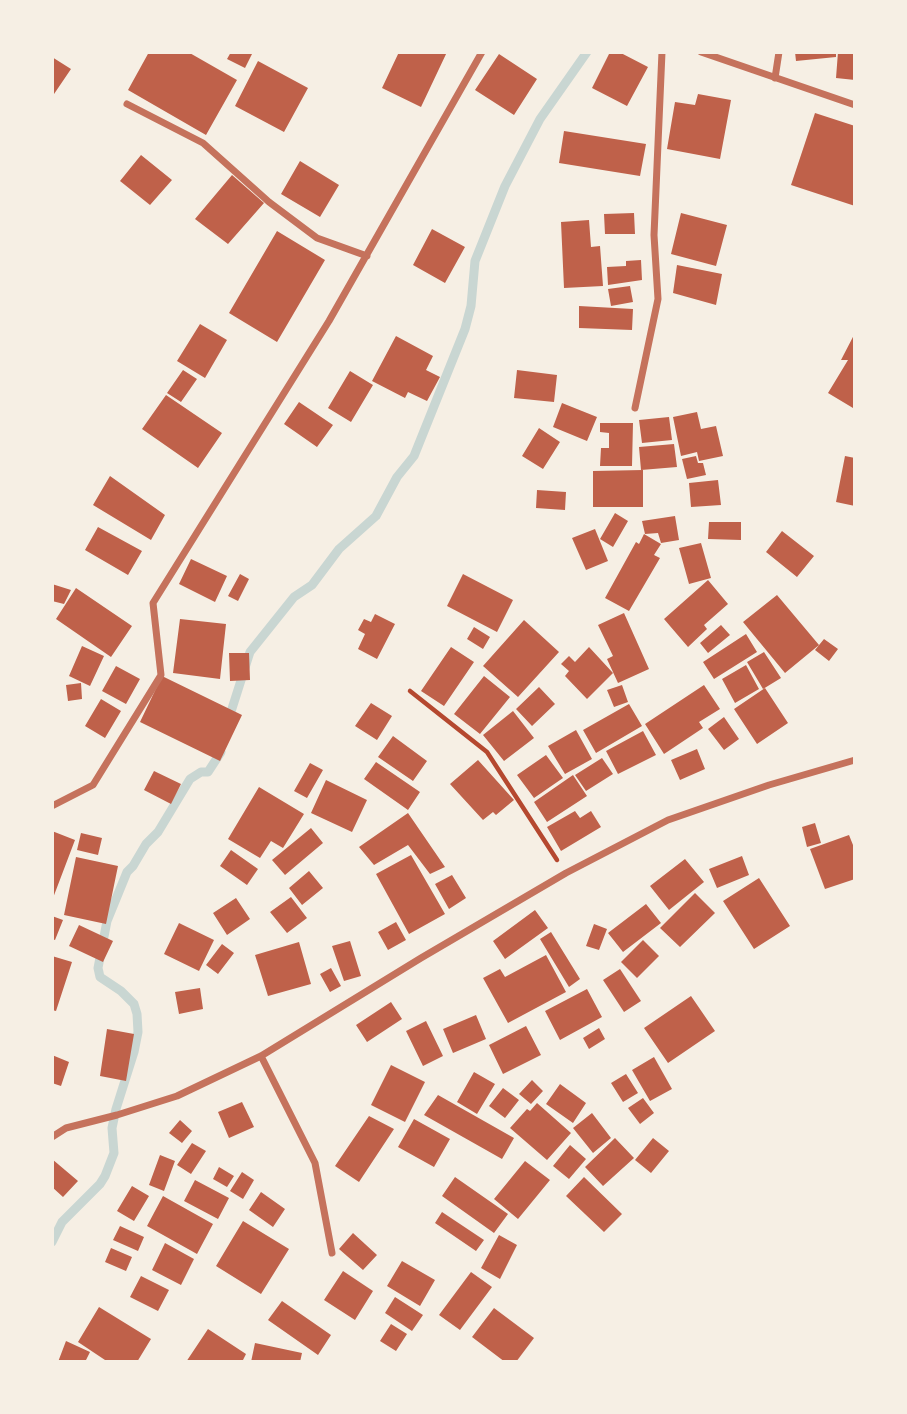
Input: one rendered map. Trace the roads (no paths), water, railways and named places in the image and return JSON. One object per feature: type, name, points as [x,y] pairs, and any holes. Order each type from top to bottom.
[{"type":"street","points":[[52,806],[93,785],[161,675],[153,603],[367,256],[482,52]]},
{"type":"street","points":[[635,408],[658,299],[654,235],[663,52]]},
{"type":"street","points":[[701,52],[855,105]]},
{"type":"street","points":[[775,78],[779,52]]},
{"type":"street","points":[[127,104],[203,143],[269,202],[317,238],[367,256]]},
{"type":"street","points":[[52,1137],[66,1128],[177,1096],[261,1056],[566,873],[668,820],[769,785],[855,760]]},
{"type":"street","points":[[261,1056],[314,1163],[332,1253]]},
{"type":"waterway","points":[[229,718],[250,652],[294,597],[312,585],[339,549],[376,516],[397,477],[414,456],[465,329],[471,306],[475,261],[505,186],[540,119],[587,52]]},
{"type":"waterway","points":[[52,1242],[62,1222],[105,1176],[114,1153],[112,1128],[116,1109],[138,1032],[134,1004],[100,977],[98,968],[107,921],[127,872],[146,844],[158,832],[190,779],[201,772],[208,772],[221,752]]}]
